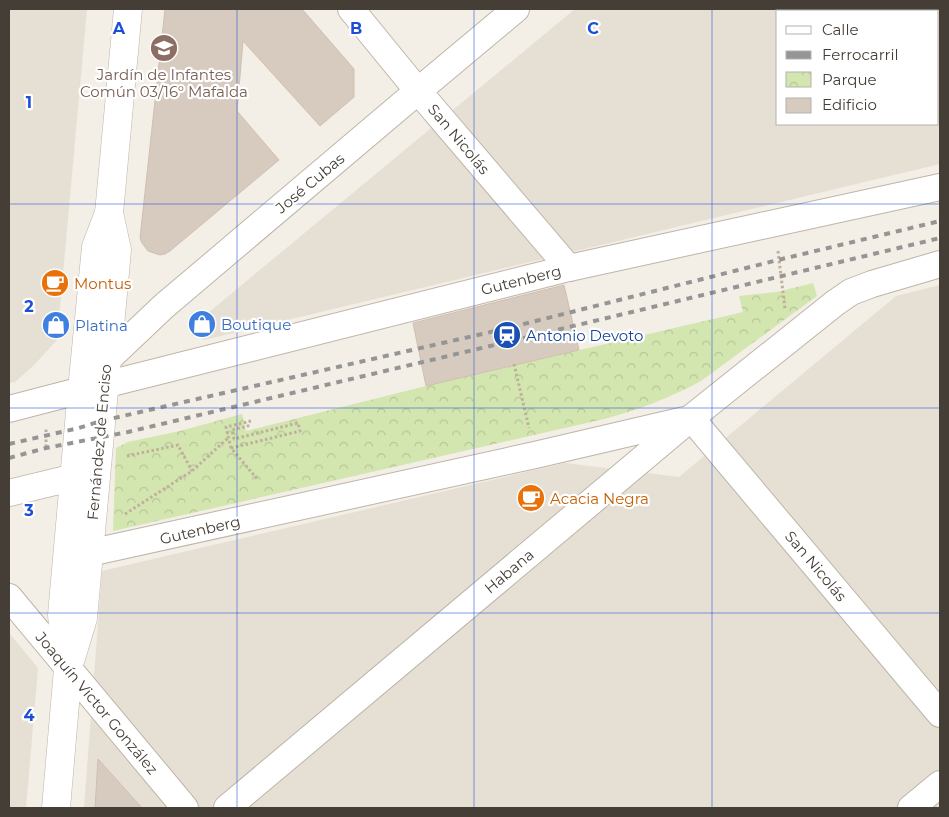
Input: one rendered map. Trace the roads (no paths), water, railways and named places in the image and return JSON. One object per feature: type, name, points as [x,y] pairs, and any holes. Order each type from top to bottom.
[{"type":"street","name":"Fernández de Enciso","points":[[68,669],[84,618],[98,379],[96,248],[109,213],[128,9]]},
{"type":"street","name":"San Nicolás","points":[[351,9],[418,91],[569,268]]},
{"type":"street","name":"José Cubas","points":[[98,379],[164,306],[516,9]]},
{"type":"street","name":"Gutenberg","points":[[9,409],[98,379],[569,268],[940,187]]},
{"type":"street","name":"Fernández de Enciso","points":[[56,808],[68,669],[62,616],[75,477],[98,379],[117,250],[109,213]]},
{"type":"street","name":"Habana","points":[[227,808],[691,418],[789,326],[835,303],[852,292],[872,284],[940,264]]},
{"type":"street","name":"San Nicolás","points":[[691,418],[940,714]]},
{"type":"street","name":"Gutenberg","points":[[89,553],[535,455],[691,418]]},
{"type":"street","points":[[9,493],[75,477]]},
{"type":"street","name":"Joaquín Victor González","points":[[9,597],[185,808]]},
{"type":"street","points":[[911,808],[940,784]]},
{"type":"railway","points":[[9,444],[101,421],[504,329],[940,221]]},
{"type":"railway","points":[[9,458],[46,448],[128,432],[940,238]]},
{"type":"place","name":"Jardín de Infantes Común 03/16° Mafalda","points":[[164,48]]},
{"type":"place","name":"Montus","points":[[55,283]]},
{"type":"place","name":"Boutique","points":[[202,324]]},
{"type":"place","name":"Platina","points":[[56,325]]},
{"type":"place","name":"Antonio Devoto","points":[[507,335]]},
{"type":"place","name":"Acacia Negra","points":[[531,498]]}]
